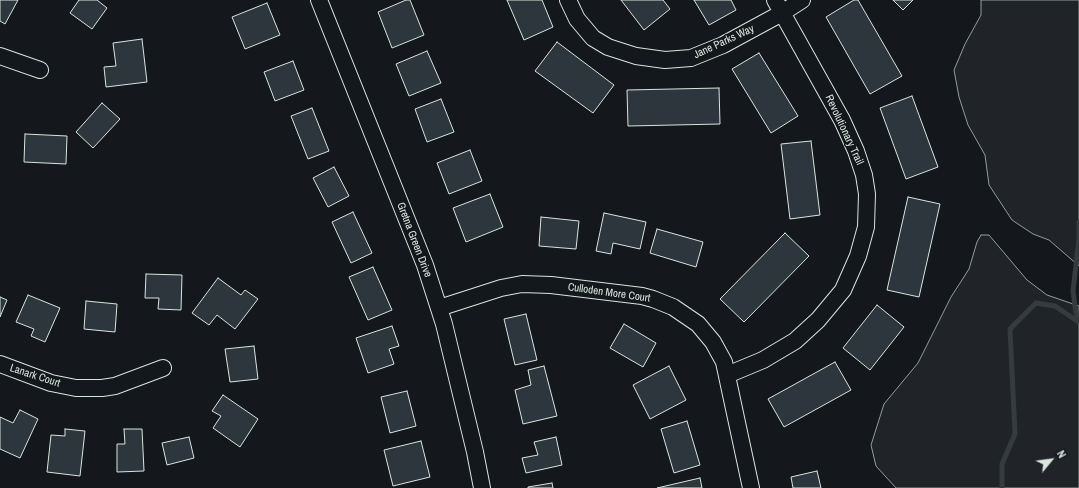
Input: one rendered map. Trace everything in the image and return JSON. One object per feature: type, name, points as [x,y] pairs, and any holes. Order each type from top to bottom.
[{"type":"street","name":"Gretna Green Drive","points":[[319,0],[425,265],[444,324],[475,452],[482,488]]},
{"type":"street","name":"Jane Parks Way","points":[[568,0],[577,19],[593,38],[608,47],[636,56],[665,60],[691,58],[723,45],[779,6],[802,0]]},
{"type":"street","name":"Revolutionary Trail","points":[[727,375],[763,360],[795,341],[818,320],[843,290],[858,256],[866,227],[867,194],[864,175],[856,151],[842,120],[779,6]]},
{"type":"street","points":[[0,56],[40,70]]},
{"type":"street","name":"Culloden More Court","points":[[439,308],[501,288],[522,284],[551,285],[653,299],[673,307],[698,324],[713,342],[724,362],[751,488]]},
{"type":"street","name":"Lanark Court","points":[[0,364],[51,383],[76,388],[102,388],[115,386],[163,368]]},
{"type":"shaded area","points":[[981,0],[1079,0],[1079,266],[1049,240],[1033,234],[1012,220],[989,185],[985,155],[968,125],[959,97],[954,70],[965,44],[981,15]]},
{"type":"shaded area","points":[[981,235],[989,235],[1027,280],[1047,295],[1079,306],[1079,488],[896,488],[876,466],[871,445],[884,404],[918,363],[951,297],[969,269],[977,242]]},
{"type":"building","points":[[0,0],[18,0],[5,24],[0,21]]},
{"type":"building","points":[[79,0],[97,0],[107,8],[92,29],[70,13]]},
{"type":"building","points":[[406,0],[410,0],[424,35],[392,48],[378,12]]},
{"type":"building","points":[[507,0],[542,0],[553,27],[524,40]]},
{"type":"building","points":[[621,0],[663,0],[670,9],[644,30]]},
{"type":"building","points":[[694,0],[731,0],[736,10],[709,25]]},
{"type":"building","points":[[854,0],[858,0],[902,76],[870,94],[826,17]]},
{"type":"building","points":[[893,0],[913,0],[903,10]]},
{"type":"building","points":[[267,3],[280,35],[245,49],[232,17]]},
{"type":"building","points":[[142,39],[147,82],[106,87],[104,67],[116,66],[113,43]]},
{"type":"building","points":[[557,42],[614,85],[593,113],[535,71]]},
{"type":"building","points":[[427,51],[441,83],[409,96],[396,64]]},
{"type":"building","points":[[759,53],[798,116],[771,133],[732,69]]},
{"type":"building","points":[[293,61],[304,90],[275,101],[264,72]]},
{"type":"building","points":[[719,88],[720,124],[628,126],[627,90]]},
{"type":"building","points":[[912,96],[938,167],[906,179],[880,108]]},
{"type":"building","points":[[441,99],[454,132],[427,142],[415,109]]},
{"type":"building","points":[[102,103],[120,119],[93,148],[76,132]]},
{"type":"building","points":[[312,108],[329,151],[308,159],[291,116]]},
{"type":"building","points":[[25,134],[67,136],[66,164],[24,162]]},
{"type":"building","points":[[811,141],[820,215],[790,219],[781,144]]},
{"type":"building","points":[[470,150],[482,181],[449,194],[437,163]]},
{"type":"building","points":[[334,167],[349,196],[328,207],[313,178]]},
{"type":"building","points":[[490,194],[503,227],[466,242],[453,208]]},
{"type":"building","points":[[908,197],[940,204],[919,297],[887,290]]},
{"type":"building","points":[[353,212],[372,253],[351,263],[332,222]]},
{"type":"building","points":[[604,213],[646,222],[640,249],[613,243],[611,254],[596,251]]},
{"type":"building","points":[[541,217],[579,221],[576,249],[539,246]]},
{"type":"building","points":[[657,229],[703,242],[696,267],[650,253]]},
{"type":"building","points":[[785,233],[809,256],[744,322],[720,299]]},
{"type":"building","points":[[373,267],[392,310],[368,320],[349,277]]},
{"type":"building","points":[[146,274],[182,275],[181,310],[158,309],[159,298],[145,298]]},
{"type":"building","points":[[218,278],[241,295],[245,290],[258,299],[235,329],[217,315],[209,325],[192,313]]},
{"type":"building","points":[[28,295],[60,308],[45,342],[31,336],[34,329],[16,322]]},
{"type":"building","points":[[0,297],[7,300],[0,317]]},
{"type":"building","points":[[86,301],[117,304],[115,332],[84,329]]},
{"type":"building","points":[[877,305],[904,327],[870,370],[843,348]]},
{"type":"building","points":[[526,314],[537,360],[515,365],[504,319]]},
{"type":"building","points":[[624,324],[656,343],[643,367],[610,348]]},
{"type":"building","points":[[392,326],[399,346],[389,349],[394,364],[368,373],[356,338]]},
{"type":"building","points":[[254,346],[258,379],[230,382],[225,349]]},
{"type":"building","points":[[835,362],[851,390],[784,427],[768,399]]},
{"type":"building","points":[[544,366],[557,416],[523,424],[515,390],[531,385],[528,370]]},
{"type":"building","points":[[669,366],[686,400],[650,419],[633,385]]},
{"type":"building","points":[[407,391],[416,426],[390,433],[381,397]]},
{"type":"building","points":[[223,395],[258,419],[240,447],[213,428],[221,416],[212,411]]},
{"type":"building","points":[[20,410],[38,419],[20,458],[0,449],[0,417],[13,423]]},
{"type":"building","points":[[687,421],[700,465],[674,473],[661,429]]},
{"type":"building","points":[[65,429],[85,431],[80,476],[47,472],[51,435],[65,436]]},
{"type":"building","points":[[124,429],[142,429],[144,471],[117,472],[117,444],[125,444]]},
{"type":"building","points":[[189,437],[194,458],[167,465],[162,443]]},
{"type":"building","points":[[556,437],[562,465],[526,473],[522,458],[538,455],[534,442]]},
{"type":"building","points":[[421,441],[430,477],[393,486],[384,450]]},
{"type":"building","points":[[817,471],[821,488],[793,488],[791,477]]},
{"type":"building","points":[[700,478],[702,488],[657,488]]},
{"type":"building","points":[[552,483],[553,488],[528,488],[528,487]]},
{"type":"waterway","points":[[1002,488],[1002,464],[1015,434],[1010,329],[1036,303],[1055,306],[1077,321],[1073,291],[1079,238],[1079,222]]}]
